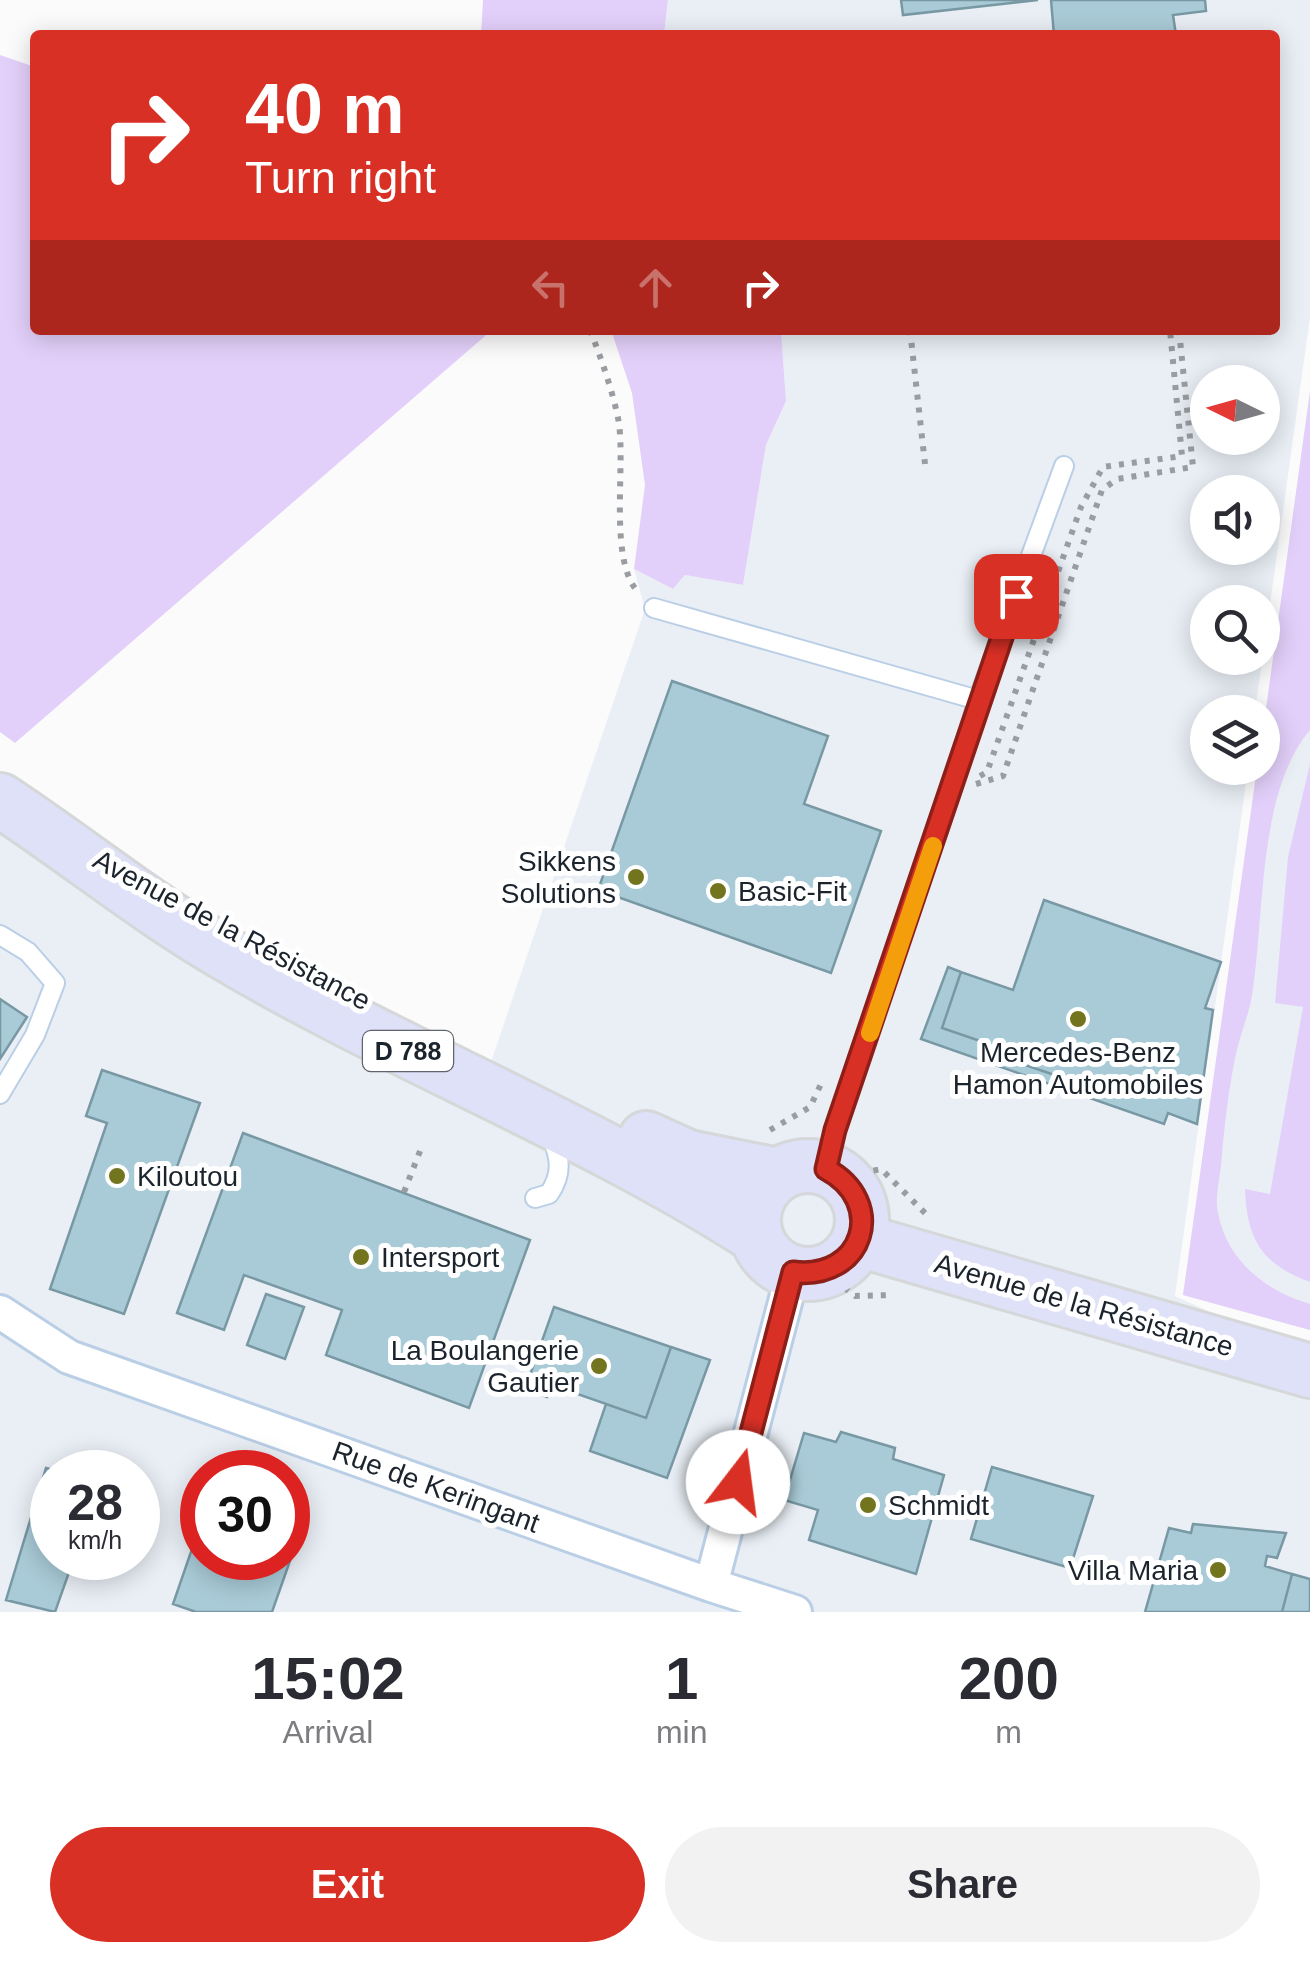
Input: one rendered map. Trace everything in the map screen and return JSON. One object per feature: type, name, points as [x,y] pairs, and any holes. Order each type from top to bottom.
[{"type":"main road","name":"Avenue de la Résistance","points":[[0,800],[72,847],[139,899],[226,954],[546,1122],[676,1184],[756,1236]]},
{"type":"main road","name":"Avenue de la Résistance","points":[[72,847],[150,883],[516,1080],[688,1157],[801,1164]]},
{"type":"main road","points":[[801,1164],[860,1206],[858,1240],[851,1254],[824,1272],[793,1272],[764,1252],[756,1236],[757,1202],[801,1164]]},
{"type":"main road","name":"Avenue de la Résistance","points":[[858,1240],[1310,1371]]},
{"type":"street","points":[[711,1586],[793,1272]]},
{"type":"street","name":"Rue de Keringant","points":[[0,1312],[69,1356],[711,1586],[796,1612]]},
{"type":"lane","points":[[801,1164],[835,1130],[951,792],[978,700],[1064,466]]},
{"type":"lane","points":[[654,608],[978,700]]},
{"type":"lane","points":[[0,935],[28,952],[55,983],[35,1035],[0,1094]]},
{"type":"lane","points":[[535,1198],[550,1194],[561,1161],[546,1122]]},
{"type":"path","points":[[592,335],[619,420],[628,568],[632,585],[654,608]]},
{"type":"path","points":[[911,335],[925,464]]},
{"type":"path","points":[[951,792],[987,772],[1082,507],[1103,467],[1182,456],[1170,335]]},
{"type":"path","points":[[951,792],[1003,776],[1102,490],[1117,479],[1193,467],[1180,335]]},
{"type":"path","points":[[824,1078],[810,1107],[801,1164],[881,1169],[939,1224]]},
{"type":"path","points":[[404,1192],[422,1146]]},
{"type":"shaded area","points":[[483,0],[668,0],[665,30],[481,30]]},
{"type":"shaded area","points":[[668,0],[1310,0],[1310,317],[1280,532],[1280,475],[1190,475],[1190,565],[1275,565],[1273,585],[1190,585],[1190,675],[1260,675],[1257,695],[1190,695],[1190,785],[1246,785],[1175,1296],[1310,1358],[1310,1612],[0,1612],[0,821],[477,1103],[645,609],[634,569],[673,589],[685,575],[743,585],[766,445],[786,401],[781,335],[1280,335],[1280,30],[665,30]]},
{"type":"shaded area","points":[[0,55],[30,65],[30,335],[486,335],[15,743],[0,732]]},
{"type":"shaded area","points":[[613,335],[781,335],[786,401],[766,445],[743,585],[685,575],[673,589],[634,569],[645,485],[632,393]]},
{"type":"shaded area","points":[[1310,391],[1310,730],[1280,787],[1272,821],[1252,995],[1231,1082],[1217,1202],[1223,1230],[1239,1259],[1278,1291],[1310,1304],[1310,1330],[1183,1295],[1255,785],[1280,785],[1280,695],[1268,695],[1271,675],[1280,675],[1280,607]]},
{"type":"shaded area","points":[[1310,397],[1310,1330],[1183,1295],[1259,785],[1280,785],[1280,695],[1271,695],[1274,675],[1280,675],[1280,629]]},
{"type":"shaded area","points":[[1310,764],[1310,1282],[1279,1267],[1260,1248],[1249,1222],[1245,1189],[1270,1194],[1303,1007],[1275,1003],[1288,857]]},
{"type":"building","points":[[901,0],[1038,0],[903,15]]},
{"type":"building","points":[[1051,0],[1205,0],[1206,11],[1173,15],[1175,30],[1054,30]]},
{"type":"building","points":[[672,681],[828,736],[804,804],[881,831],[831,973],[598,890]]},
{"type":"building","name":"Mercedes-Benz Hamon Automobiles","points":[[1044,900],[1221,962],[1205,1008],[1213,1010],[1197,1124],[1168,1113],[1164,1124],[1081,1095],[1084,1085],[993,1054],[995,1046],[942,1028],[961,972],[1013,990]]},
{"type":"building","points":[[948,967],[961,972],[942,1028],[995,1046],[993,1054],[1084,1085],[1081,1095],[921,1039]]},
{"type":"building","points":[[0,999],[27,1017],[0,1059]]},
{"type":"building","points":[[102,1070],[200,1103],[124,1314],[50,1289],[107,1123],[86,1116]]},
{"type":"building","name":"Intersport","points":[[243,1133],[530,1240],[469,1408],[326,1355],[342,1310],[244,1275],[224,1330],[177,1313]]},
{"type":"building","points":[[266,1294],[304,1307],[285,1359],[247,1345]]},
{"type":"building","name":"La Boulangerie Gautier","points":[[554,1307],[671,1347],[646,1418],[552,1385],[547,1397],[525,1389]]},
{"type":"building","points":[[671,1347],[710,1360],[667,1478],[590,1451],[606,1404],[646,1418]]},
{"type":"building","name":"Schmidt","points":[[841,1432],[895,1448],[893,1459],[944,1475],[916,1574],[809,1540],[818,1510],[784,1500],[804,1433],[836,1442]]},
{"type":"building","points":[[992,1467],[1093,1496],[1070,1568],[971,1539]]},
{"type":"building","points":[[30,1521],[30,1580],[66,1580],[55,1612],[6,1600]]},
{"type":"building","name":"Villa Maria","points":[[1193,1524],[1286,1533],[1277,1558],[1267,1556],[1265,1566],[1292,1574],[1282,1612],[1145,1612],[1169,1528],[1191,1533]]},
{"type":"building","points":[[1292,1574],[1310,1579],[1310,1612],[1282,1612]]},
{"type":"building","points":[[181,1580],[283,1580],[272,1612],[196,1612],[173,1604]]},
{"type":"slow traffic","points":[[870,1033],[933,846]]},
{"type":"place","name":"Sikkens Solutions","points":[[636,877]]},
{"type":"place","name":"Basic-Fit","points":[[718,891]]},
{"type":"place","name":"Mercedes-Benz Hamon Automobiles","points":[[1078,1019]]},
{"type":"place","name":"Kiloutou","points":[[117,1176]]},
{"type":"place","name":"Intersport","points":[[361,1257]]},
{"type":"place","name":"La Boulangerie Gautier","points":[[599,1366]]},
{"type":"place","name":"Schmidt","points":[[868,1505]]},
{"type":"place","name":"Villa Maria","points":[[1218,1570]]},
{"type":"route","points":[[738,1482],[793,1272],[824,1272],[851,1254],[858,1240],[862,1223],[854,1190],[842,1177],[826,1169],[835,1130],[1016,596]]}]
